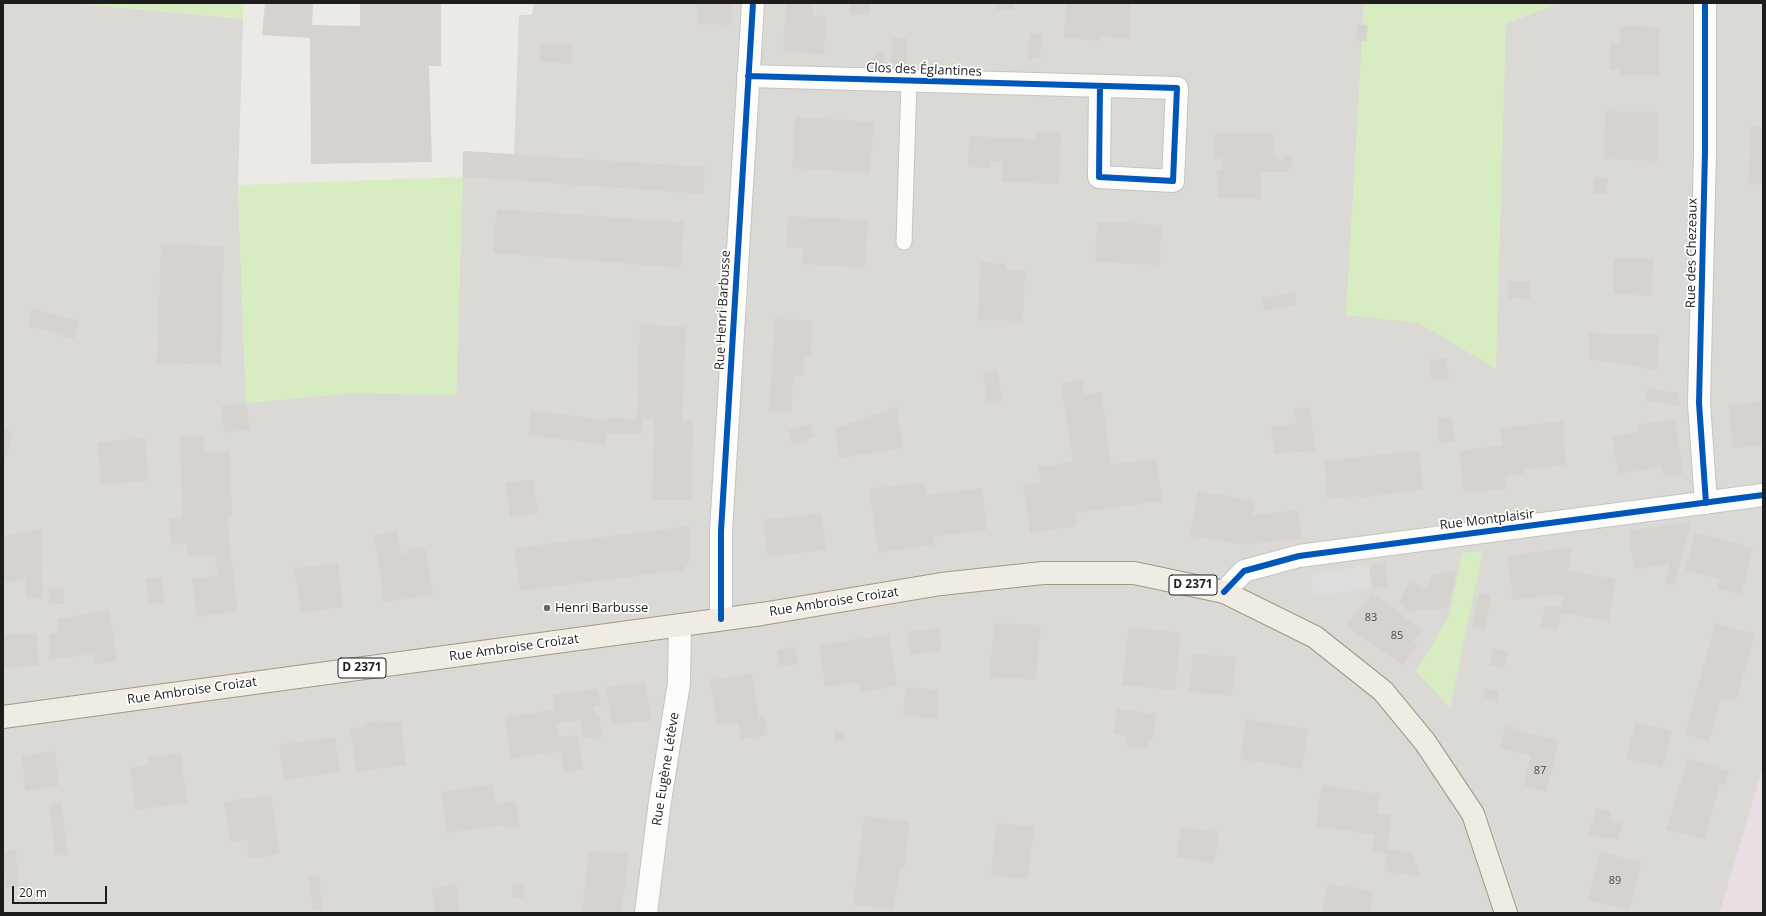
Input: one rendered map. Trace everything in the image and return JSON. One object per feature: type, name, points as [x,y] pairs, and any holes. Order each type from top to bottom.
[{"type":"main road","name":"Rue Ambroise Croizat","points":[[3,717],[721,620],[941,584],[1043,573],[1134,573],[1224,592],[1315,637],[1382,691],[1425,742],[1473,814],[1506,913]]},
{"type":"street","name":"Rue Henri Barbusse","points":[[721,620],[721,532],[753,3]]},
{"type":"street","name":"Rue des Chezeaux","points":[[1705,3],[1705,152],[1699,404],[1706,503]]},
{"type":"street","name":"Clos des Églantines","points":[[748,76],[1177,88],[1173,181],[1099,177],[1100,86]]},
{"type":"street","name":"Rue Montplaisir","points":[[1224,592],[1244,571],[1299,556],[1763,495]]},
{"type":"street","name":"Rue Eugène Létève","points":[[646,913],[660,801],[679,683],[680,625]]},
{"type":"lane","name":"Clos des Églantines","points":[[904,242],[909,80]]},
{"type":"shaded area","points":[[3,3],[71,3],[243,19],[238,185],[246,403],[350,393],[456,394],[463,151],[514,154],[519,15],[532,15],[534,3],[1763,3],[1763,767],[1720,913],[3,913]]},
{"type":"shaded area","points":[[1369,565],[1372,588],[1314,597],[1310,574]]},
{"type":"shaded area","points":[[1763,767],[1763,913],[1720,913]]},
{"type":"green space","points":[[71,3],[244,3],[243,19]]},
{"type":"green space","points":[[1364,3],[1560,3],[1506,24],[1496,369],[1419,323],[1346,315]]},
{"type":"green space","points":[[463,177],[456,395],[350,393],[246,403],[238,185]]},
{"type":"green space","points":[[1483,551],[1450,708],[1416,671],[1449,616],[1462,553]]},
{"type":"building","points":[[265,3],[313,3],[312,25],[360,26],[360,3],[441,3],[441,66],[429,66],[432,162],[311,164],[310,38],[262,35]]},
{"type":"building","points":[[697,3],[733,3],[732,25],[697,24]]},
{"type":"building","points":[[786,3],[812,3],[813,15],[826,16],[824,54],[783,52]]},
{"type":"building","points":[[850,3],[870,4],[869,15],[849,15]]},
{"type":"building","points":[[995,3],[1014,3],[1014,10],[995,10]]},
{"type":"building","points":[[1066,3],[1130,3],[1129,38],[1099,37],[1099,41],[1064,38]]},
{"type":"building","points":[[1357,24],[1368,25],[1366,41],[1356,40]]},
{"type":"building","points":[[1620,26],[1659,27],[1659,75],[1619,75],[1619,69],[1609,69],[1610,43],[1619,44]]},
{"type":"building","points":[[1029,33],[1042,34],[1040,58],[1028,58]]},
{"type":"building","points":[[892,38],[907,38],[907,69],[891,68]]},
{"type":"building","points":[[540,44],[573,45],[571,64],[540,62]]},
{"type":"building","points":[[878,53],[884,53],[884,68],[872,67],[872,59]]},
{"type":"building","points":[[1605,111],[1658,112],[1657,161],[1604,159]]},
{"type":"building","points":[[795,117],[874,122],[870,173],[792,168]]},
{"type":"building","points":[[1751,126],[1763,127],[1763,185],[1748,184]]},
{"type":"building","points":[[1036,132],[1061,133],[1059,184],[1002,182],[1003,161],[990,161],[989,168],[968,167],[969,136],[1036,139]]},
{"type":"building","points":[[1215,133],[1273,133],[1273,153],[1281,160],[1284,156],[1287,156],[1293,161],[1292,167],[1287,172],[1261,172],[1261,199],[1217,198],[1217,170],[1222,170],[1223,157],[1214,157]]},
{"type":"building","points":[[463,151],[705,167],[703,194],[463,177]]},
{"type":"building","points":[[1594,177],[1608,177],[1607,194],[1593,193]]},
{"type":"building","points":[[497,209],[684,222],[681,268],[493,253]]},
{"type":"building","points":[[788,216],[868,220],[865,268],[802,264],[803,248],[786,247]]},
{"type":"building","points":[[1097,221],[1161,225],[1160,265],[1095,262]]},
{"type":"building","points":[[161,244],[224,246],[221,365],[157,363]]},
{"type":"building","points":[[1613,258],[1653,258],[1652,296],[1613,294]]},
{"type":"building","points":[[980,262],[1005,264],[1005,270],[1025,271],[1023,321],[978,320]]},
{"type":"building","points":[[1508,281],[1530,281],[1530,299],[1508,298]]},
{"type":"building","points":[[1296,292],[1296,305],[1265,311],[1262,298]]},
{"type":"building","points":[[32,308],[79,321],[74,339],[28,326]]},
{"type":"building","points":[[775,319],[812,321],[811,357],[805,357],[803,376],[793,375],[791,413],[769,412]]},
{"type":"building","points":[[640,324],[686,327],[682,421],[693,421],[692,500],[652,500],[654,420],[642,419],[642,434],[606,433],[605,445],[528,435],[531,410],[606,420],[606,418],[637,419]]},
{"type":"building","points":[[1589,333],[1659,335],[1658,370],[1589,359]]},
{"type":"building","points":[[1446,358],[1449,379],[1432,381],[1430,360]]},
{"type":"building","points":[[998,370],[1002,400],[987,402],[983,374]]},
{"type":"building","points":[[1082,380],[1084,394],[1101,392],[1111,465],[1156,458],[1162,501],[1075,513],[1077,526],[1030,533],[1023,485],[1041,482],[1038,467],[1073,462],[1061,383]]},
{"type":"building","points":[[1647,388],[1679,393],[1680,406],[1645,400]]},
{"type":"building","points":[[1763,401],[1763,445],[1733,448],[1728,405]]},
{"type":"building","points":[[246,403],[250,429],[224,433],[221,406]]},
{"type":"building","points":[[896,407],[904,448],[840,458],[834,429]]},
{"type":"building","points":[[1310,407],[1315,451],[1274,454],[1271,426],[1296,424],[1294,409]]},
{"type":"building","points":[[1452,417],[1455,442],[1440,443],[1437,418]]},
{"type":"building","points":[[1675,419],[1683,474],[1664,477],[1662,467],[1619,474],[1612,436],[1639,432],[1638,425]]},
{"type":"building","points":[[1563,421],[1566,465],[1523,470],[1523,474],[1505,476],[1506,489],[1464,493],[1459,450],[1502,446],[1500,428]]},
{"type":"building","points":[[810,424],[814,437],[792,445],[788,431]]},
{"type":"building","points":[[3,429],[14,432],[3,466]]},
{"type":"building","points":[[204,435],[205,452],[230,451],[232,516],[228,516],[229,540],[238,611],[197,617],[192,579],[218,575],[215,555],[188,557],[187,544],[171,545],[169,518],[182,517],[180,436]]},
{"type":"building","points":[[145,438],[149,481],[101,485],[97,442]]},
{"type":"building","points":[[1419,450],[1423,490],[1358,498],[1357,496],[1328,499],[1324,461]]},
{"type":"building","points":[[533,480],[538,514],[510,517],[505,482]]},
{"type":"building","points":[[924,482],[926,495],[982,488],[987,530],[933,537],[934,545],[878,553],[869,489]]},
{"type":"building","points":[[1198,491],[1255,501],[1253,515],[1298,510],[1302,538],[1246,545],[1190,536]]},
{"type":"building","points":[[821,513],[826,550],[768,557],[763,520]]},
{"type":"building","points":[[1691,522],[1674,585],[1665,583],[1670,564],[1634,569],[1629,530]]},
{"type":"building","points":[[690,526],[690,561],[683,570],[520,591],[514,548]]},
{"type":"building","points":[[41,529],[43,598],[27,599],[25,579],[3,583],[3,535]]},
{"type":"building","points":[[397,531],[401,554],[406,553],[410,547],[420,546],[426,550],[433,595],[384,602],[374,535]]},
{"type":"building","points":[[1695,533],[1753,548],[1741,595],[1717,588],[1720,579],[1685,570]]},
{"type":"building","points":[[1572,547],[1568,570],[1616,579],[1609,621],[1561,613],[1557,631],[1540,627],[1545,606],[1562,607],[1564,594],[1513,600],[1507,556]]},
{"type":"building","points":[[338,563],[343,607],[301,613],[294,568]]},
{"type":"building","points":[[1385,563],[1388,586],[1372,588],[1369,565]]},
{"type":"building","points":[[1457,570],[1448,608],[1414,611],[1413,613],[1399,603],[1410,581],[1425,589],[1433,574]]},
{"type":"building","points":[[162,577],[164,603],[149,603],[146,578]]},
{"type":"building","points":[[49,588],[64,589],[64,604],[49,604]]},
{"type":"building","points":[[1371,593],[1422,629],[1413,642],[1418,645],[1403,665],[1347,626]]},
{"type":"building","points":[[1479,593],[1491,595],[1485,631],[1472,628]]},
{"type":"building","points":[[109,609],[117,662],[95,664],[93,654],[49,660],[49,634],[58,633],[58,619]]},
{"type":"building","points":[[994,623],[1041,625],[1036,680],[990,677]]},
{"type":"building","points":[[1715,623],[1755,634],[1736,702],[1721,698],[1709,741],[1685,735]]},
{"type":"building","points":[[1129,627],[1181,633],[1175,690],[1122,685]]},
{"type":"building","points":[[940,628],[941,651],[910,655],[907,632]]},
{"type":"building","points":[[37,633],[38,666],[3,668],[3,634]]},
{"type":"building","points":[[889,635],[897,686],[861,692],[859,682],[825,687],[819,645]]},
{"type":"building","points":[[796,647],[798,664],[779,666],[777,650]]},
{"type":"building","points":[[1493,648],[1508,651],[1505,668],[1490,665]]},
{"type":"building","points":[[1193,654],[1237,657],[1231,696],[1189,692]]},
{"type":"building","points":[[752,673],[759,717],[765,716],[768,735],[741,739],[738,722],[717,726],[710,680]]},
{"type":"building","points":[[645,682],[652,720],[612,725],[606,687]]},
{"type":"building","points":[[906,687],[938,690],[937,719],[903,715]]},
{"type":"building","points":[[1485,688],[1499,691],[1497,701],[1484,697]]},
{"type":"building","points":[[598,689],[601,705],[594,706],[596,716],[599,716],[602,736],[583,739],[581,720],[556,723],[559,737],[578,735],[583,770],[564,773],[560,751],[510,759],[505,717],[554,710],[552,694]]},
{"type":"building","points":[[1116,709],[1156,714],[1153,740],[1149,740],[1148,749],[1126,747],[1128,736],[1114,734]]},
{"type":"building","points":[[1246,719],[1308,729],[1302,769],[1240,759]]},
{"type":"building","points":[[386,720],[386,723],[401,721],[406,765],[356,772],[350,729],[367,726],[366,723]]},
{"type":"building","points":[[1636,722],[1672,731],[1662,768],[1626,758]]},
{"type":"building","points":[[1506,726],[1559,741],[1546,792],[1524,785],[1531,756],[1500,748]]},
{"type":"building","points":[[835,731],[845,732],[844,742],[834,741]]},
{"type":"building","points":[[335,737],[340,772],[284,780],[279,745]]},
{"type":"building","points":[[55,751],[59,786],[25,791],[22,756]]},
{"type":"building","points":[[181,753],[187,803],[135,810],[130,768],[149,765],[148,758]]},
{"type":"building","points":[[1688,759],[1729,771],[1724,785],[1720,785],[1704,839],[1666,830]]},
{"type":"building","points":[[493,784],[496,804],[516,801],[520,829],[498,826],[447,833],[441,792]]},
{"type":"building","points":[[1322,785],[1380,794],[1377,813],[1392,815],[1387,849],[1411,852],[1420,877],[1384,871],[1387,853],[1372,851],[1374,835],[1316,826]]},
{"type":"building","points":[[271,795],[280,854],[249,859],[247,840],[230,842],[224,802]]},
{"type":"building","points":[[61,802],[68,854],[55,856],[49,804]]},
{"type":"building","points":[[1596,808],[1611,812],[1609,819],[1623,822],[1618,840],[1604,837],[1604,839],[1589,834]]},
{"type":"building","points":[[864,816],[910,822],[904,869],[900,869],[894,909],[853,905]]},
{"type":"building","points":[[996,823],[1034,827],[1028,879],[991,876]]},
{"type":"building","points":[[1181,827],[1219,832],[1214,863],[1176,857]]},
{"type":"building","points":[[16,850],[18,887],[5,888],[3,851]]},
{"type":"building","points":[[589,850],[629,854],[621,913],[582,913]]},
{"type":"building","points":[[1600,852],[1642,862],[1629,911],[1588,900]]},
{"type":"building","points":[[319,876],[322,909],[313,910],[309,877]]},
{"type":"building","points":[[456,884],[460,913],[435,913],[432,888]]},
{"type":"building","points":[[513,884],[525,886],[524,898],[512,897]]},
{"type":"building","points":[[1327,884],[1373,891],[1370,913],[1322,913]]},
{"type":"cycle path","points":[[721,619],[721,531],[753,3]]},
{"type":"cycle path","points":[[1705,3],[1705,152],[1699,403],[1706,503]]},
{"type":"cycle path","points":[[748,76],[1177,88],[1173,181],[1099,177],[1100,86]]},
{"type":"cycle path","points":[[1224,592],[1244,571],[1299,556],[1763,495]]},
{"type":"place","name":"Henri Barbusse","points":[[547,608]]}]
